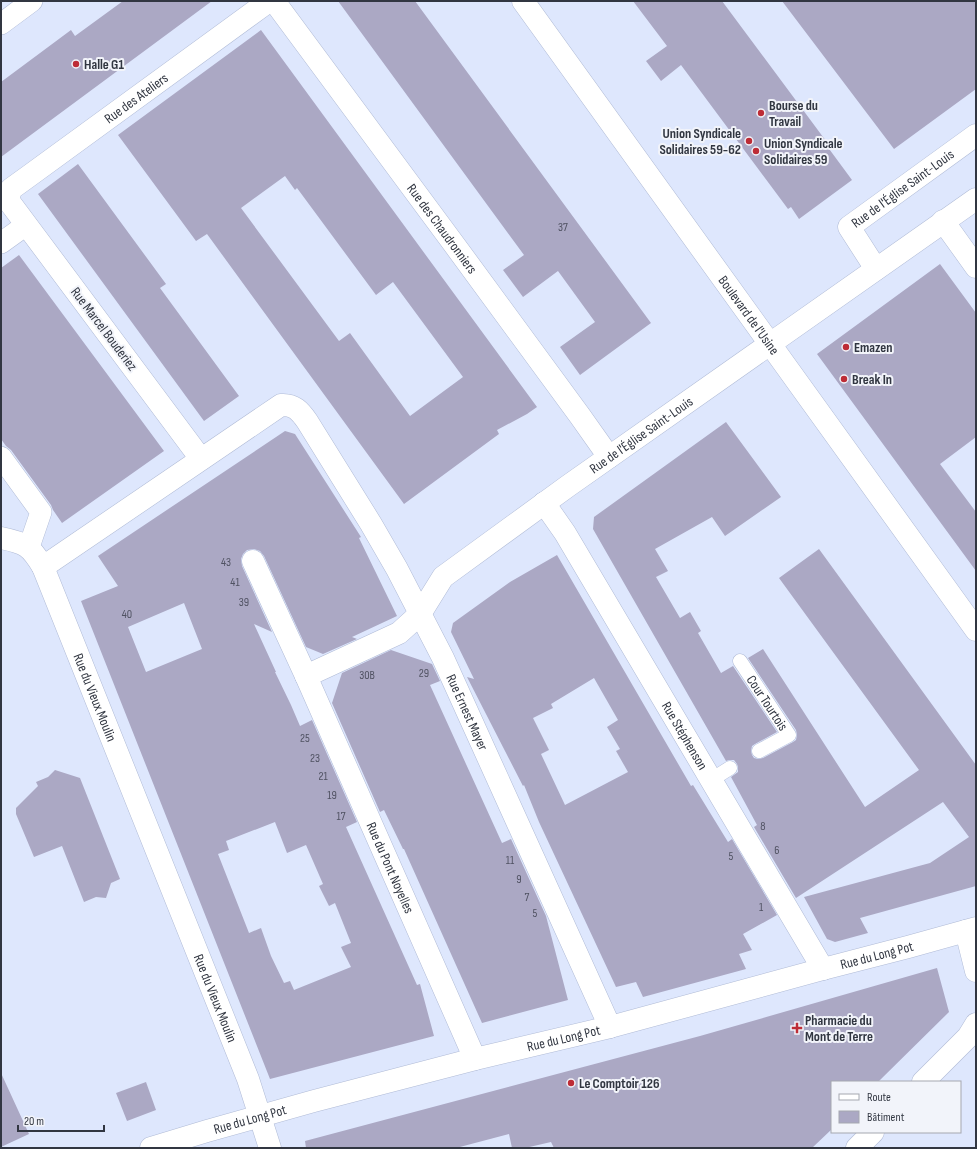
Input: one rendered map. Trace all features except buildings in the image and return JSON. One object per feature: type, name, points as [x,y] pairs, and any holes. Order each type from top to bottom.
[{"type":"street","points":[[1,24],[32,1]]},
{"type":"street","name":"Rue des Ateliers","points":[[8,200],[12,189],[28,176],[269,1]]},
{"type":"street","name":"Rue des Chaudronniers","points":[[274,1],[456,246],[609,457]]},
{"type":"street","name":"Boulevard de l'Usine","points":[[523,1],[976,630]]},
{"type":"street","name":"Rue de l'Église Saint-Louis","points":[[876,269],[849,227],[976,135]]},
{"type":"street","name":"Rue de l'Église Saint-Louis","points":[[420,614],[443,577],[544,503],[976,199]]},
{"type":"street","name":"Rue Marcel Bouderiez","points":[[8,200],[201,459]]},
{"type":"street","points":[[943,221],[976,267]]},
{"type":"street","points":[[1,243],[26,225]]},
{"type":"street","name":"Rue Ernest Mayer","points":[[201,459],[281,405],[287,404],[300,411],[397,569],[443,658],[610,1027]]},
{"type":"street","points":[[1,457],[41,512],[29,547],[1,538]]},
{"type":"street","points":[[43,567],[201,459]]},
{"type":"street","name":"Rue Stéphenson","points":[[544,503],[565,533],[822,969]]},
{"type":"street","name":"Rue du Vieux Moulin","points":[[29,547],[37,556],[43,567],[248,1079],[270,1148]]},
{"type":"street","name":"Rue du Pont Noyelles","points":[[253,560],[306,676],[475,1059]]},
{"type":"street","points":[[306,676],[399,633],[420,614]]},
{"type":"street","points":[[971,930],[976,971]]},
{"type":"street","name":"Rue du Long Pot","points":[[151,1148],[260,1116],[475,1059],[610,1027],[971,930]]},
{"type":"street","points":[[924,1081],[968,1037],[976,1024]]},
{"type":"street","points":[[857,1148],[872,1133]]},
{"type":"lane","name":"Cour Tourtois","points":[[740,662],[789,735],[759,751]]},
{"type":"lane","points":[[711,780],[730,768]]},
{"type":"place","name":"Halle G1","points":[[76,64]]},
{"type":"place","name":"Bourse du Travail","points":[[761,113]]},
{"type":"place","name":"Union Syndicale Solidaires 59-62","points":[[749,141]]},
{"type":"place","name":"Union Syndicale Solidaires 59","points":[[756,151]]},
{"type":"place","name":"Emazen","points":[[846,347]]},
{"type":"place","name":"Break In","points":[[844,379]]},
{"type":"place","name":"Pharmacie du Mont de Terre","points":[[797,1028]]},
{"type":"place","name":"Le Comptoir 126","points":[[571,1083]]}]
